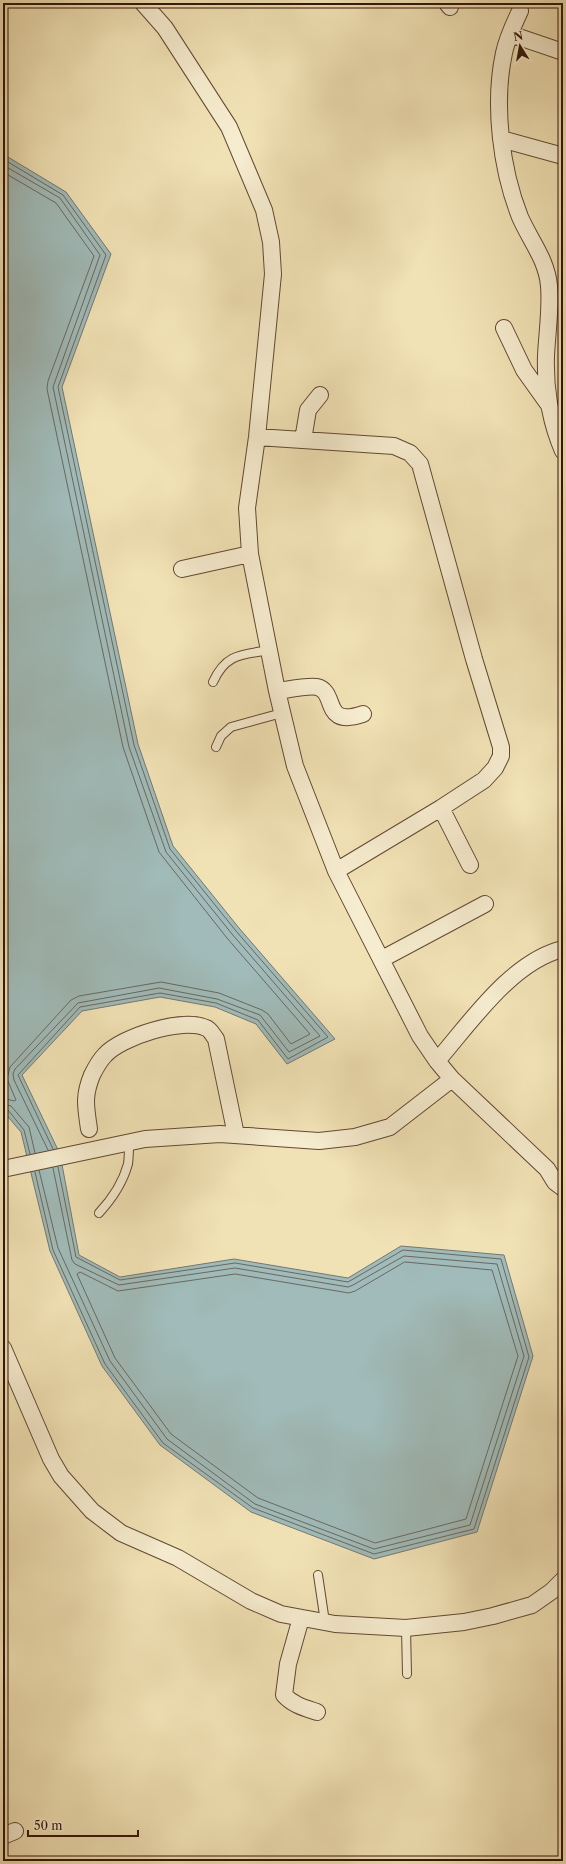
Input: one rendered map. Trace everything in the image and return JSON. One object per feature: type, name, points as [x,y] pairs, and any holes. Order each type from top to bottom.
[{"type":"street","points":[[143,3],[165,28],[229,127],[264,210],[270,242],[273,274],[257,436],[247,508],[250,554],[277,691],[295,766],[336,871],[420,1036],[437,1061],[452,1079],[547,1168],[555,1182],[563,1188]]},
{"type":"street","points":[[520,11],[510,34],[502,65],[500,116],[501,139],[509,180],[521,218],[545,267],[549,285],[546,358],[549,405],[563,451]]},
{"type":"street","points":[[510,34],[563,52]]},
{"type":"street","points":[[501,139],[563,156]]},
{"type":"street","points":[[504,328],[524,370],[549,405]]},
{"type":"street","points":[[303,440],[308,410],[320,395]]},
{"type":"street","points":[[257,436],[394,446],[410,453],[420,464],[474,658],[501,747],[501,756],[495,768],[484,780],[441,808],[336,871]]},
{"type":"street","points":[[182,569],[250,554]]},
{"type":"street","points":[[277,691],[317,687],[325,692],[331,707],[338,715],[342,717],[352,717],[363,714]]},
{"type":"street","points":[[441,808],[470,866]]},
{"type":"street","points":[[382,959],[485,904]]},
{"type":"street","points":[[437,1061],[498,991],[523,968],[549,953],[563,949]]},
{"type":"street","points":[[89,1129],[84,1097],[92,1074],[106,1054],[128,1040],[161,1029],[189,1025],[206,1028],[216,1038],[236,1135]]},
{"type":"street","points":[[3,1169],[145,1138],[220,1134],[319,1141],[355,1137],[390,1127],[452,1079]]},
{"type":"street","points":[[547,1168],[563,1171]]},
{"type":"street","points":[[3,1348],[51,1459],[62,1476],[92,1511],[121,1533],[178,1558],[252,1601],[281,1614],[325,1622],[406,1628],[464,1622],[493,1616],[532,1605],[552,1591],[563,1580]]},
{"type":"street","points":[[301,1618],[288,1664],[284,1695],[289,1701],[317,1712]]},
{"type":"lane","points":[[213,682],[219,668],[229,659],[270,650]]},
{"type":"lane","points":[[216,747],[221,736],[231,727],[282,712]]},
{"type":"lane","points":[[99,1213],[111,1200],[122,1179],[128,1164],[129,1142]]},
{"type":"lane","points":[[318,1574],[325,1622]]},
{"type":"lane","points":[[406,1628],[407,1674]]},
{"type":"water","points":[[3,154],[66,192],[111,254],[62,387],[138,744],[173,846],[239,928],[335,1039],[287,1064],[256,1024],[215,1007],[160,997],[82,1011],[22,1075],[60,1154],[79,1255],[120,1277],[234,1259],[348,1278],[401,1246],[504,1255],[533,1356],[477,1532],[374,1559],[251,1512],[160,1445],[102,1366],[50,1251],[21,1132],[3,1111]]}]
